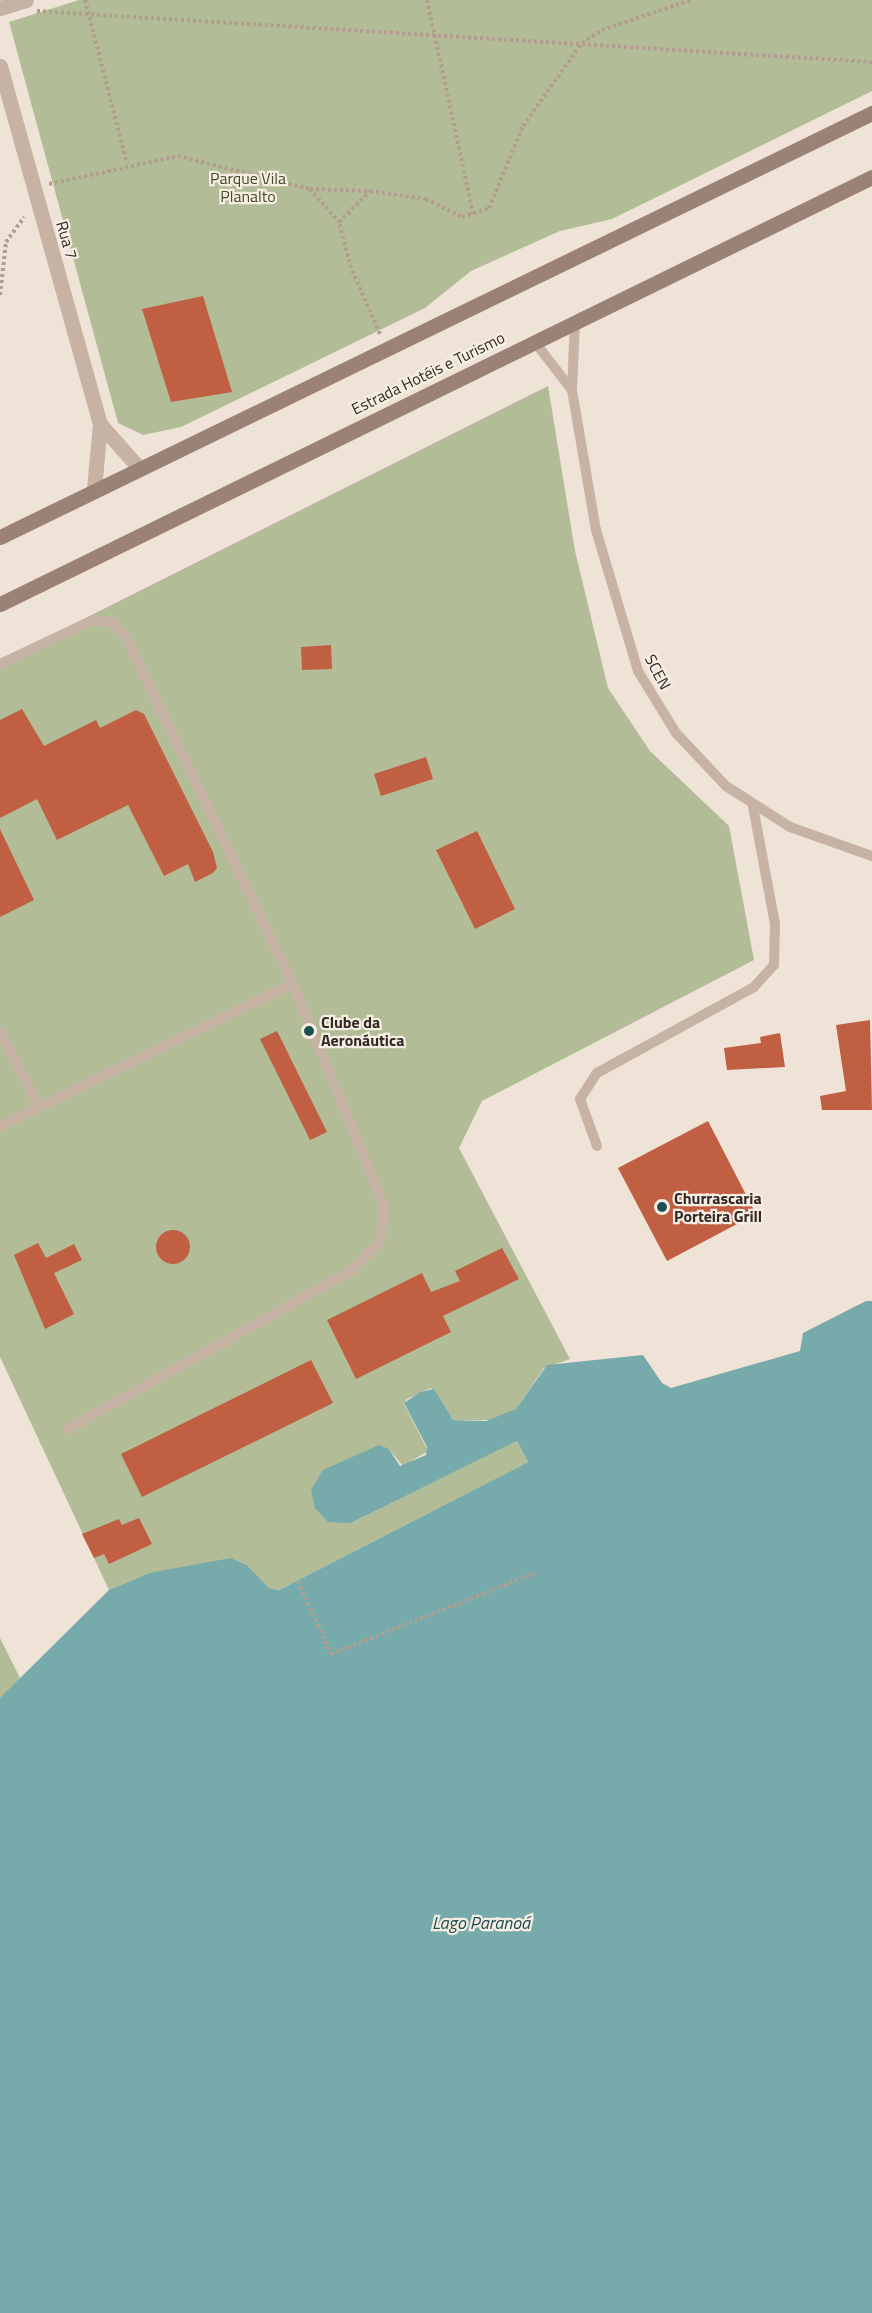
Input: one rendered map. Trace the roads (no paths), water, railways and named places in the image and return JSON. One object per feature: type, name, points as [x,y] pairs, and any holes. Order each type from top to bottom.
[{"type":"main road","points":[[0,537],[94,489],[388,350],[872,113]]},
{"type":"main road","name":"Estrada Hotéis e Turismo","points":[[0,604],[872,177]]},
{"type":"street","points":[[4,7],[26,0]]},
{"type":"street","name":"Rua 7","points":[[0,66],[100,424],[94,489]]},
{"type":"street","name":"Rua 7","points":[[100,424],[139,468]]},
{"type":"lane","name":"SCEN","points":[[575,323],[572,390],[596,530],[638,670],[704,767],[753,806],[819,841],[872,856]]},
{"type":"lane","name":"SCEN","points":[[534,341],[572,390]]},
{"type":"lane","points":[[0,664],[93,620],[106,620],[119,628],[293,984],[380,1193],[385,1220],[380,1242],[364,1261],[305,1300],[67,1429]]},
{"type":"lane","points":[[597,1146],[580,1099],[597,1073],[754,987],[774,965],[775,924],[753,806]]},
{"type":"lane","points":[[0,1126],[293,984]]},
{"type":"lane","points":[[0,1031],[5,1054],[39,1107]]},
{"type":"water","name":"Lago Paranoá","points":[[866,1301],[872,1301],[872,2313],[0,2313],[0,1698],[109,1590],[149,1573],[231,1558],[248,1566],[269,1588],[279,1590],[528,1462],[517,1441],[351,1523],[328,1522],[315,1508],[311,1490],[323,1470],[379,1445],[389,1449],[400,1466],[426,1455],[427,1447],[404,1403],[420,1392],[434,1389],[453,1420],[486,1421],[516,1409],[547,1365],[643,1355],[662,1383],[671,1388],[800,1351],[803,1333]]},
{"type":"place","name":"Clube da Aeronáutica","points":[[309,1031]]},
{"type":"place","name":"Churrascaria Porteira Grill","points":[[662,1207]]},
{"type":"park label","name":"Parque Vila Planalto","points":[[248,187]]}]
